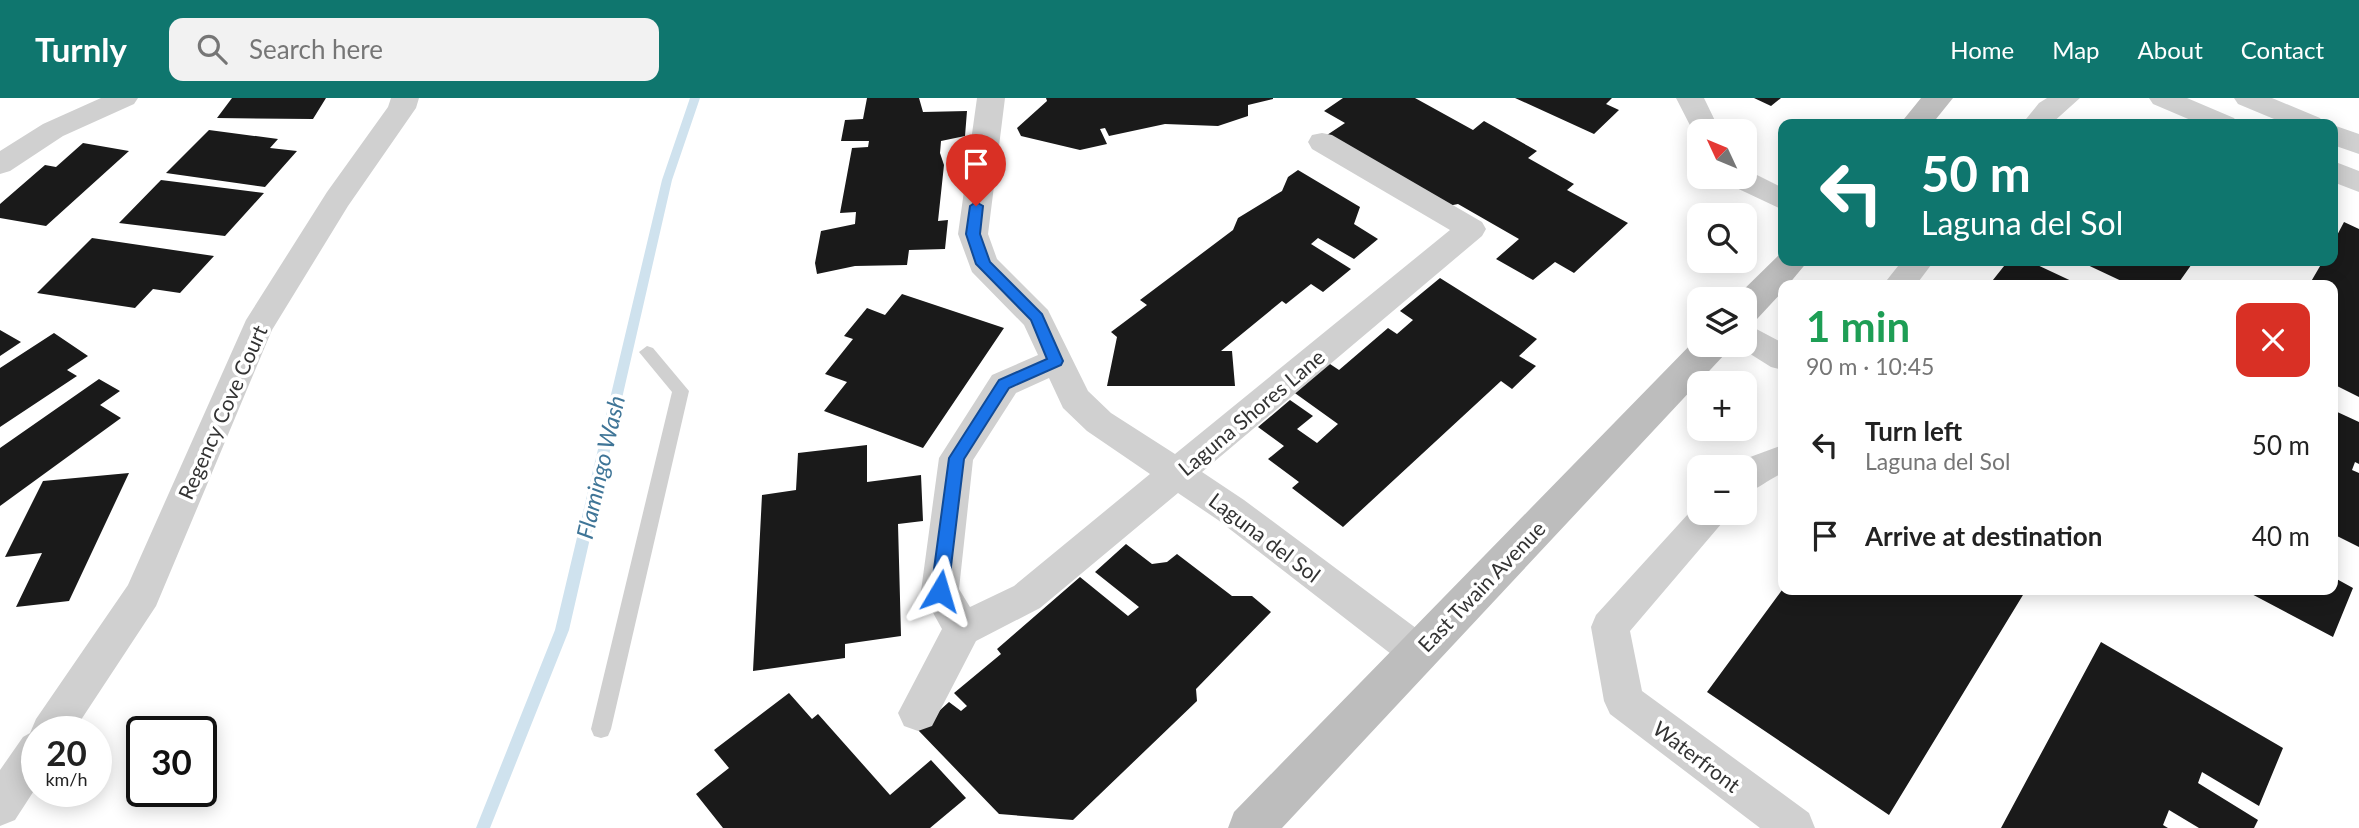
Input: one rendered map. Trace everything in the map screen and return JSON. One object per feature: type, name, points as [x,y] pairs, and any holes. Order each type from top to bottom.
[{"type":"street","points":[[0,164],[53,130],[124,98]]},
{"type":"street","name":"Regency Cove Court","points":[[61,716],[143,595],[257,328],[337,199],[402,108],[405,98]]},
{"type":"street","name":"Laguna del Sol","points":[[991,98],[973,234],[984,264],[1037,318],[1075,399],[1099,422],[1231,510],[1418,652]]},
{"type":"street","points":[[1690,98],[1700,119]]},
{"type":"street","points":[[1919,119],[1938,98]]},
{"type":"street","points":[[2040,119],[2049,109],[2066,98]]},
{"type":"street","points":[[2163,98],[2212,119]]},
{"type":"street","points":[[2248,98],[2298,119]]},
{"type":"street","points":[[2338,136],[2359,145]]},
{"type":"street","name":"Laguna Shores Lane","points":[[962,629],[1027,597],[1471,229],[1322,142]]},
{"type":"street","points":[[2338,173],[2359,182]]},
{"type":"street","points":[[1757,187],[1778,197]]},
{"type":"street","points":[[1757,297],[1786,266]]},
{"type":"street","points":[[1903,280],[1915,266]]},
{"type":"street","points":[[1757,342],[1778,355]]},
{"type":"street","name":"East Twain Avenue","points":[[1251,828],[1701,357]]},
{"type":"street","points":[[918,713],[962,629],[940,591],[957,458],[1004,384],[1055,361]]},
{"type":"street","points":[[1757,469],[1778,461]]},
{"type":"street","name":"Waterfront","points":[[1699,525],[1610,627],[1624,701],[1794,828]]},
{"type":"street","points":[[4,780],[21,765]]},
{"type":"lane","points":[[601,729],[681,391],[647,352]]},
{"type":"building","points":[[232,98],[326,98],[313,119],[217,118]]},
{"type":"building","points":[[867,98],[919,98],[923,112],[967,111],[965,136],[941,141],[940,153],[944,165],[938,221],[948,220],[945,249],[909,250],[907,265],[855,266],[817,274],[815,263],[821,231],[855,224],[856,212],[840,213],[852,148],[868,147],[869,141],[841,141],[845,120],[863,119]]},
{"type":"building","points":[[1046,98],[1273,99],[1248,105],[1248,116],[1218,126],[1165,124],[1109,136],[1105,128],[1100,129],[1107,144],[1080,150],[1021,136],[1017,128],[1047,101]]},
{"type":"building","points":[[1343,98],[1415,98],[1473,130],[1484,121],[1537,151],[1528,158],[1574,184],[1567,190],[1628,223],[1574,273],[1555,262],[1533,280],[1496,259],[1519,239],[1458,204],[1448,206],[1327,135],[1345,123],[1324,111]]},
{"type":"building","points":[[1515,98],[1612,98],[1606,104],[1619,110],[1594,134]]},
{"type":"building","points":[[1754,98],[1781,98],[1771,106]]},
{"type":"building","points":[[209,130],[278,139],[270,148],[297,151],[265,187],[166,173]]},
{"type":"building","points":[[83,143],[129,151],[46,226],[0,218],[0,204],[45,165],[56,167]]},
{"type":"building","points":[[1298,170],[1360,207],[1354,224],[1378,239],[1354,259],[1318,238],[1311,244],[1351,269],[1323,292],[1311,284],[1286,304],[1282,301],[1221,351],[1232,351],[1235,386],[1107,386],[1117,337],[1111,332],[1147,305],[1140,300],[1233,230],[1238,218],[1282,191],[1288,177]]},
{"type":"building","points":[[161,180],[264,193],[225,236],[119,223]]},
{"type":"building","points":[[2344,222],[2359,229],[2359,397],[2338,386],[2338,280],[2312,280],[2320,266],[2338,266],[2338,233]]},
{"type":"building","points":[[92,238],[214,256],[180,293],[153,289],[135,308],[37,293]]},
{"type":"building","points":[[2004,266],[2040,266],[2069,280],[1993,280]]},
{"type":"building","points":[[2090,266],[2190,266],[2181,280],[2119,280]]},
{"type":"building","points":[[1440,278],[1537,339],[1519,356],[1536,366],[1512,389],[1501,381],[1343,527],[1292,488],[1299,482],[1268,459],[1284,446],[1258,427],[1290,400],[1313,416],[1297,429],[1317,443],[1338,424],[1292,391],[1327,362],[1339,370],[1388,328],[1397,334],[1413,320],[1400,311]]},
{"type":"building","points":[[902,294],[1004,328],[923,448],[824,411],[847,382],[825,374],[853,339],[844,336],[867,308],[885,315]]},
{"type":"building","points":[[0,330],[21,342],[0,356]]},
{"type":"building","points":[[54,333],[88,356],[67,370],[77,376],[0,427],[0,368]]},
{"type":"building","points":[[99,379],[120,391],[100,405],[121,418],[0,506],[0,448]]},
{"type":"building","points":[[2338,412],[2359,422],[2359,464],[2355,462],[2352,470],[2359,473],[2359,547],[2338,536]]},
{"type":"building","points":[[867,445],[867,482],[921,475],[923,521],[898,524],[901,636],[845,644],[845,658],[753,671],[762,495],[796,490],[798,453]]},
{"type":"building","points":[[129,473],[69,601],[16,607],[42,553],[5,557],[43,481]]},
{"type":"building","points":[[1126,544],[1152,564],[1167,562],[1177,554],[1232,596],[1252,596],[1271,612],[1196,689],[1197,701],[1073,820],[999,814],[918,730],[949,702],[961,711],[967,706],[954,693],[1001,654],[997,649],[1080,577],[1128,616],[1139,607],[1095,572]]},
{"type":"building","points":[[2338,580],[2353,588],[2333,637],[2253,595],[2338,595]]},
{"type":"building","points":[[1778,595],[2023,595],[1889,815],[1707,692]]},
{"type":"building","points":[[2101,642],[2283,748],[2259,806],[2202,772],[2198,783],[2258,820],[2254,828],[2199,828],[2169,810],[2163,825],[2168,828],[2001,828]]},
{"type":"building","points":[[789,693],[812,719],[818,714],[890,795],[931,760],[966,798],[930,828],[723,828],[696,794],[729,768],[714,750]]},
{"type":"waterway","name":"Flamingo Wash","points":[[483,828],[562,630],[667,180],[695,98]]},
{"type":"route","points":[[940,591],[957,458],[1004,384],[1055,361],[1037,318],[984,264],[973,234],[976,206]]}]
